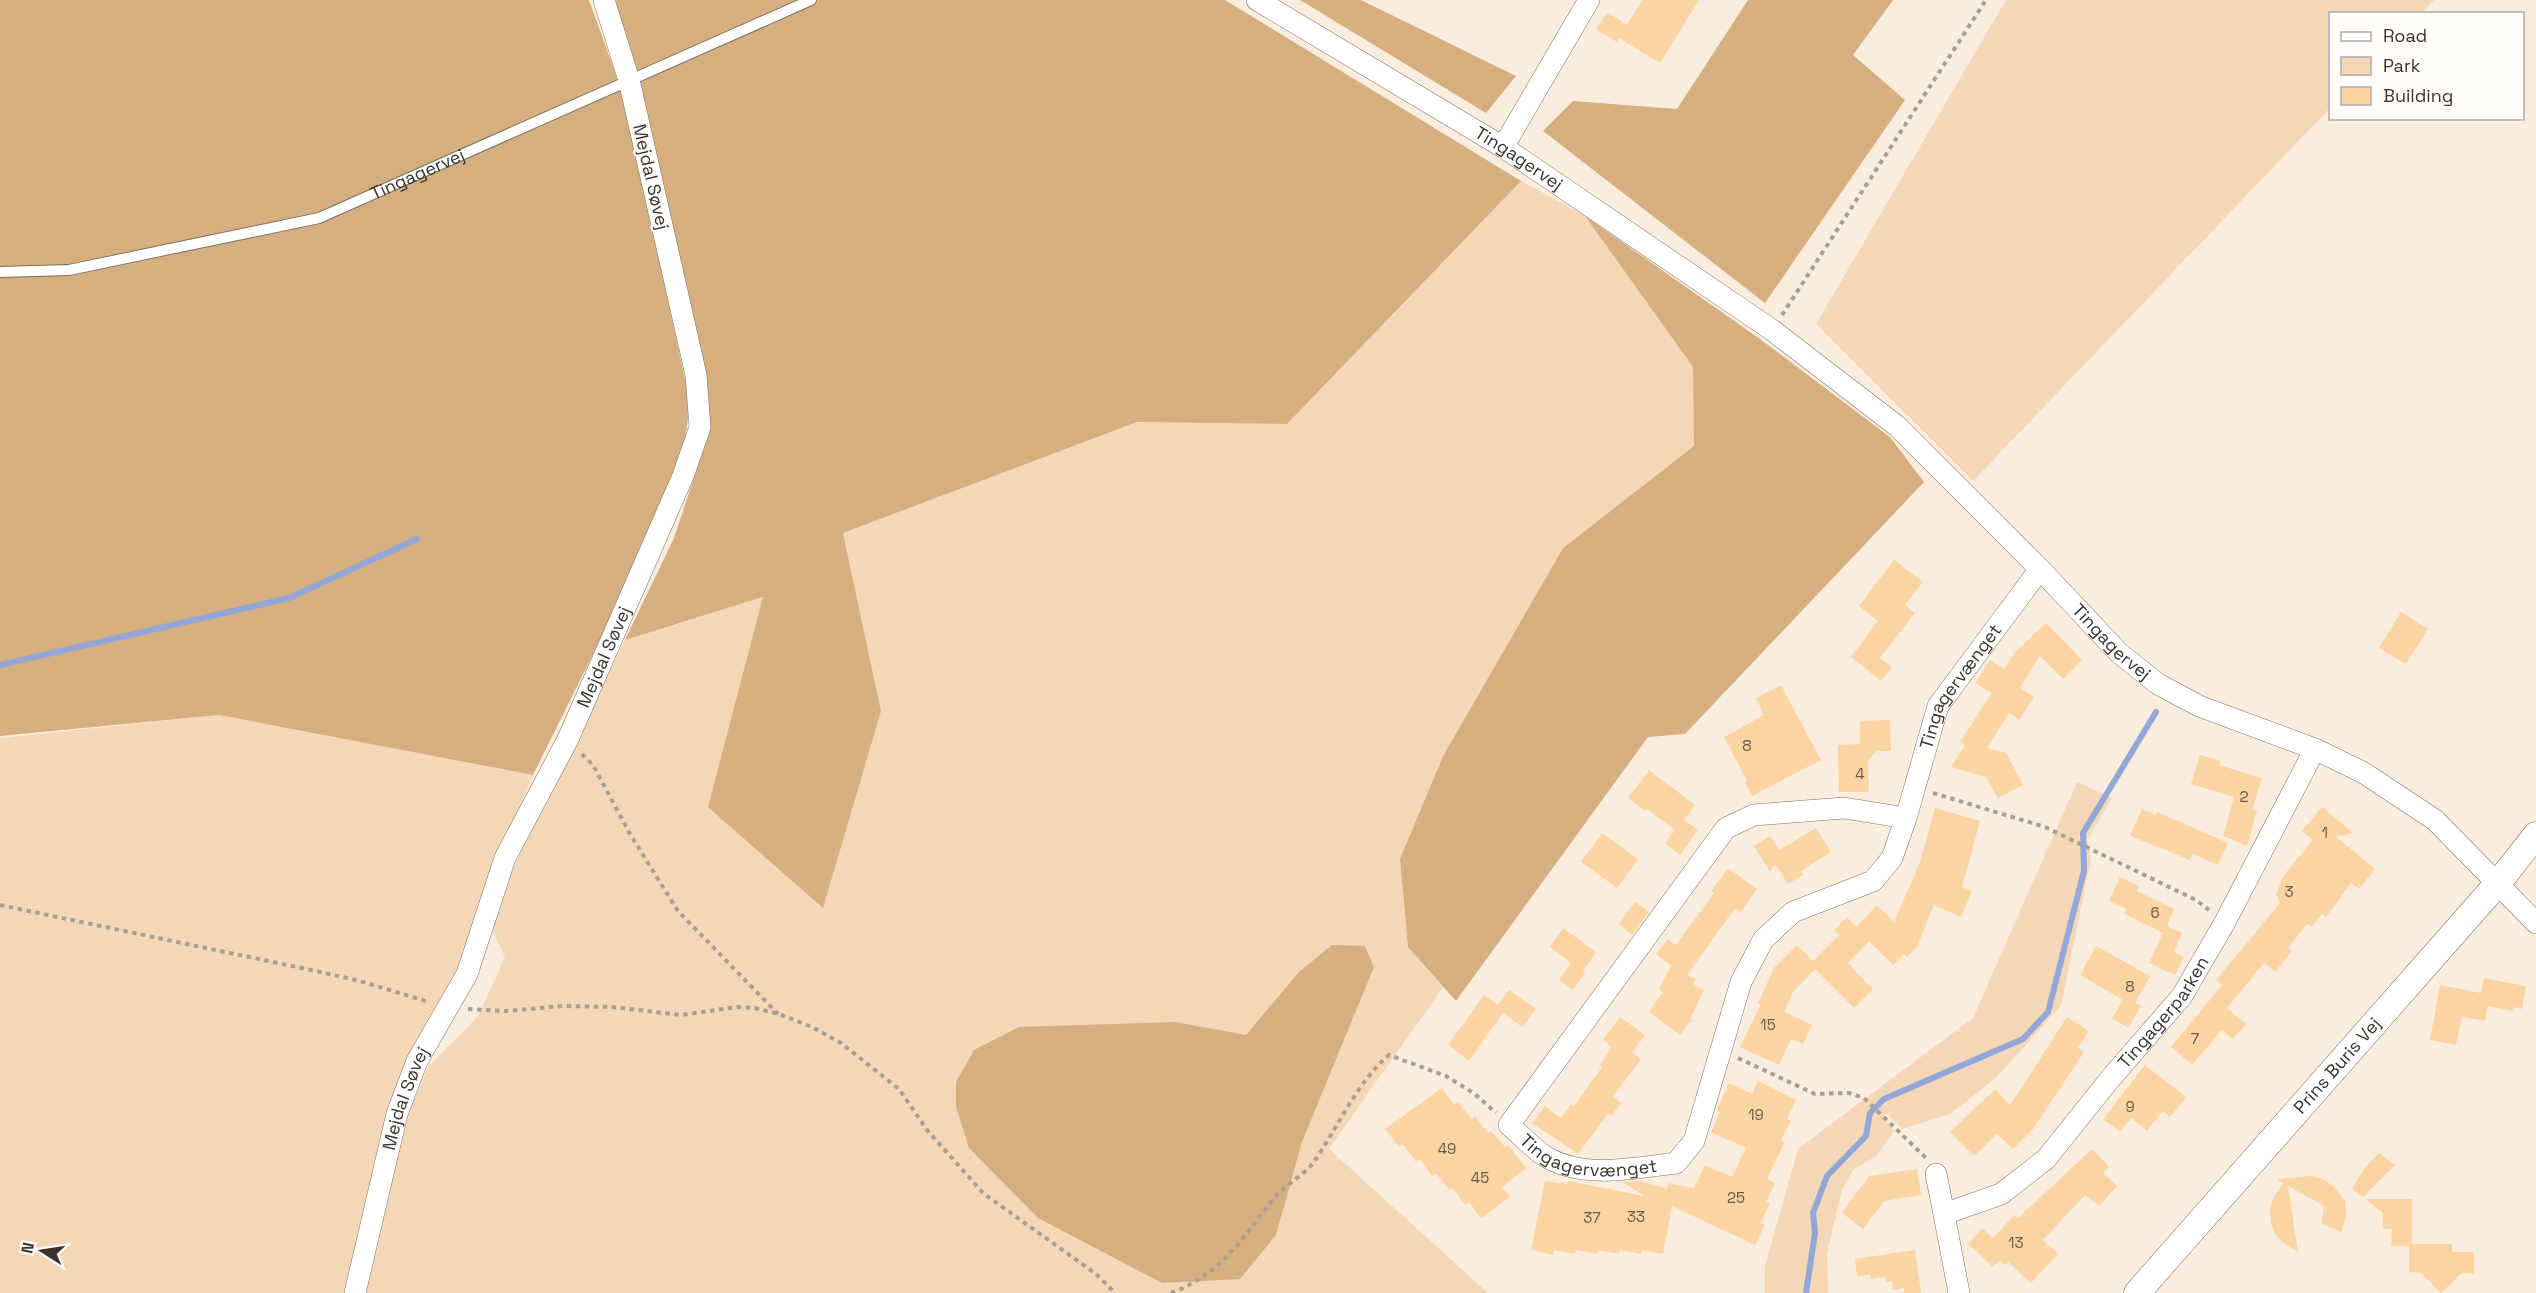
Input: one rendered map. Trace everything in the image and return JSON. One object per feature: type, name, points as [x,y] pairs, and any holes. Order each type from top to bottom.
[{"type":"street","name":"Mejdal Søvej","points":[[355,1293],[397,1114],[417,1060],[467,974],[505,858],[568,739],[683,476],[700,427],[696,375],[629,80],[604,0]]},
{"type":"street","name":"Tingagervej","points":[[1257,0],[1503,147],[1772,330],[1897,426],[2040,569],[2119,653],[2158,684],[2199,706],[2315,749],[2364,773],[2435,820],[2536,923]]},
{"type":"street","points":[[1503,147],[1588,0]]},
{"type":"street","name":"Tingagervænget","points":[[1906,818],[1844,808],[1754,815],[1726,828],[1509,1125],[1548,1158],[1573,1166],[1615,1170],[1676,1163],[1694,1141],[1741,982],[1763,940],[1793,912],[1873,881],[1892,858],[1906,818],[1938,706],[2040,569]]},
{"type":"street","name":"Tingagerparken","points":[[1944,1214],[2001,1194],[2046,1159],[2182,996],[2225,922],[2315,749]]},
{"type":"street","name":"Prins Buris Vej","points":[[2137,1293],[2498,883],[2536,835]]},
{"type":"street","points":[[1936,1174],[1959,1293]]},
{"type":"lane","name":"Tingagervej","points":[[0,272],[69,270],[319,218],[811,0]]},
{"type":"path","points":[[1772,330],[1986,0]]},
{"type":"path","points":[[568,739],[593,765],[630,834],[678,911],[779,1014]]},
{"type":"path","points":[[1915,788],[2054,831],[2196,900],[2225,922]]},
{"type":"path","points":[[0,905],[360,981],[448,1008],[506,1011],[563,1006],[612,1007],[681,1015],[737,1007],[755,1008],[779,1014],[828,1035],[899,1089],[927,1130],[983,1193],[1096,1274],[1115,1293]]},
{"type":"path","points":[[1721,1050],[1815,1094],[1849,1093],[1864,1098],[1926,1158],[1936,1174]]},
{"type":"path","points":[[1171,1293],[1192,1285],[1234,1251],[1277,1195],[1312,1163],[1350,1104],[1389,1055],[1446,1076],[1475,1094],[1509,1125]]},
{"type":"green space","points":[[2006,0],[2434,0],[2422,12],[2329,12],[2329,109],[1973,481],[1816,324]]},
{"type":"green space","points":[[1521,181],[1585,216],[1693,367],[1694,446],[1563,548],[1443,756],[1400,859],[1408,947],[1443,987],[1329,1149],[1488,1293],[363,1293],[406,1120],[428,1067],[478,1016],[505,957],[492,929],[513,869],[625,640],[764,597],[708,807],[881,711],[843,533],[1137,422],[1287,424]],"holes":[[[1365,946],[1374,967],[1302,1142],[1276,1235],[1176,1022],[1246,1035]]]},
{"type":"green space","points":[[218,715],[533,775],[498,859],[465,963],[362,1222],[345,1293],[0,1293],[0,738]]},
{"type":"green space","points":[[2077,782],[2112,798],[2087,840],[2091,859],[2061,1006],[1996,1078],[1950,1114],[1902,1129],[1886,1113],[1882,1117],[1894,1131],[1876,1156],[1853,1170],[1842,1190],[1827,1253],[1828,1293],[1765,1293],[1765,1266],[1798,1149],[1973,1018]]},
{"type":"shaded area","points":[[0,0],[589,0],[625,100],[690,403],[683,455],[602,636],[533,775],[219,715],[0,736]]},
{"type":"shaded area","points":[[615,0],[1225,0],[1521,181],[1287,424],[1137,422],[843,533],[881,711],[823,908],[708,807],[763,597],[625,640],[674,538],[710,429]]},
{"type":"shaded area","points":[[1300,0],[1361,0],[1516,76],[1486,113]]},
{"type":"shaded area","points":[[1748,0],[1893,0],[1853,55],[1905,100],[1765,303],[1543,131],[1573,101],[1677,109]]},
{"type":"shaded area","points":[[1585,216],[1760,339],[1890,437],[1924,482],[1685,734],[1648,737],[1456,1001],[1408,947],[1400,859],[1443,756],[1563,548],[1694,446],[1693,367]]},
{"type":"shaded area","points":[[1332,945],[1365,946],[1374,967],[1302,1142],[1276,1235],[1240,1279],[1162,1283],[1038,1218],[969,1148],[956,1107],[956,1082],[974,1050],[1019,1027],[1176,1022],[1246,1035],[1299,972]]},
{"type":"building","points":[[1642,0],[1699,0],[1660,63],[1619,38],[1617,42],[1596,29],[1607,12],[1627,25]]},
{"type":"building","points":[[1894,560],[1923,582],[1905,605],[1915,613],[1880,658],[1892,667],[1881,681],[1851,657],[1878,621],[1859,606]]},
{"type":"building","points":[[2401,612],[2428,629],[2406,664],[2379,648]]},
{"type":"building","points":[[2046,623],[2082,660],[2063,679],[2040,656],[2020,688],[2034,697],[2019,720],[2009,713],[1987,748],[2006,753],[2023,785],[1998,798],[1986,777],[1951,767],[1965,746],[1960,742],[1992,693],[1975,683],[1990,660],[2004,669],[2014,653]]},
{"type":"building","points":[[1781,685],[1821,760],[1752,796],[1745,782],[1747,781],[1724,737],[1764,715],[1756,698]]},
{"type":"building","points":[[1890,720],[1891,751],[1877,751],[1868,760],[1869,792],[1839,792],[1838,745],[1860,744],[1860,721]]},
{"type":"building","points":[[2200,755],[2221,761],[2219,765],[2262,778],[2252,810],[2257,811],[2247,846],[2223,836],[2234,797],[2191,784]]},
{"type":"building","points":[[1649,770],[1695,805],[1684,820],[1698,830],[1680,855],[1665,843],[1675,830],[1628,798]]},
{"type":"building","points":[[2322,807],[2353,833],[2336,837],[2375,869],[2359,889],[2351,883],[2326,917],[2322,914],[2311,927],[2307,924],[2288,948],[2292,951],[2275,972],[2264,963],[2227,1008],[2246,1024],[2233,1039],[2222,1030],[2192,1065],[2171,1047],[2222,985],[2216,980],[2280,903],[2276,894],[2284,875],[2313,840],[2302,831]]},
{"type":"building","points":[[1935,808],[1980,821],[1962,887],[1972,891],[1961,917],[1934,905],[1917,947],[1907,957],[1904,954],[1893,965],[1869,941],[1848,963],[1873,989],[1854,1008],[1815,969],[1793,992],[1784,1012],[1812,1025],[1803,1044],[1791,1039],[1779,1065],[1740,1047],[1761,1004],[1758,1003],[1774,968],[1797,945],[1813,961],[1839,935],[1834,930],[1847,917],[1856,927],[1877,905],[1894,922],[1920,862]]},
{"type":"building","points":[[2142,809],[2156,815],[2157,812],[2228,843],[2218,865],[2193,854],[2190,860],[2130,836]]},
{"type":"building","points":[[1816,828],[1831,852],[1801,871],[1804,874],[1788,884],[1775,864],[1770,872],[1754,846],[1770,836],[1779,850]]},
{"type":"building","points":[[1602,833],[1638,859],[1617,888],[1581,862]]},
{"type":"building","points":[[1728,868],[1757,889],[1741,912],[1735,908],[1687,975],[1696,979],[1693,984],[1704,990],[1690,1019],[1692,1020],[1680,1035],[1649,1012],[1663,992],[1659,989],[1671,966],[1656,954],[1668,939],[1676,945],[1714,893],[1711,891]]},
{"type":"building","points":[[2120,877],[2139,886],[2137,891],[2174,909],[2167,926],[2182,933],[2174,952],[2184,957],[2175,975],[2149,963],[2163,933],[2124,914],[2126,909],[2109,901]]},
{"type":"building","points":[[1635,902],[1649,912],[1632,935],[1619,924]]},
{"type":"building","points":[[1563,928],[1596,952],[1573,990],[1559,980],[1571,963],[1550,947]]},
{"type":"building","points":[[2096,946],[2150,976],[2135,1003],[2141,1006],[2128,1028],[2112,1018],[2123,1000],[2080,975]]},
{"type":"building","points":[[2484,978],[2526,986],[2522,1009],[2514,1007],[2513,1011],[2488,1006],[2485,1021],[2462,1017],[2456,1045],[2430,1040],[2440,985],[2481,993]]},
{"type":"building","points":[[1509,990],[1536,1009],[1522,1027],[1503,1013],[1469,1061],[1448,1045],[1484,995],[1498,1005]]},
{"type":"building","points":[[1620,1017],[1645,1035],[1632,1053],[1641,1059],[1613,1097],[1621,1103],[1611,1116],[1608,1114],[1578,1154],[1532,1123],[1545,1106],[1561,1118],[1571,1104],[1574,1106],[1602,1067],[1600,1065],[1612,1047],[1603,1040]]},
{"type":"building","points":[[2067,1017],[2089,1031],[2078,1048],[2084,1052],[2033,1129],[2013,1149],[1997,1134],[1974,1156],[1950,1132],[1995,1089],[2010,1105]]},
{"type":"building","points":[[2145,1065],[2186,1097],[2170,1117],[2163,1111],[2147,1131],[2131,1118],[2120,1132],[2103,1119]]},
{"type":"building","points":[[1758,1081],[1796,1100],[1787,1119],[1791,1121],[1781,1140],[1785,1142],[1767,1179],[1775,1183],[1766,1202],[1770,1204],[1760,1223],[1765,1225],[1755,1245],[1672,1206],[1663,1254],[1642,1250],[1641,1254],[1620,1250],[1619,1254],[1598,1250],[1597,1254],[1576,1250],[1575,1254],[1554,1250],[1553,1255],[1531,1250],[1545,1181],[1567,1184],[1568,1181],[1644,1196],[1623,1182],[1638,1181],[1667,1188],[1668,1183],[1694,1188],[1705,1165],[1732,1177],[1746,1148],[1711,1132],[1720,1112],[1717,1110],[1729,1083],[1752,1094]]},
{"type":"building","points":[[1442,1088],[1454,1105],[1458,1102],[1472,1119],[1475,1116],[1488,1133],[1491,1131],[1505,1147],[1508,1145],[1526,1168],[1502,1187],[1510,1197],[1481,1218],[1469,1202],[1465,1205],[1452,1188],[1449,1190],[1436,1173],[1432,1176],[1420,1159],[1416,1162],[1403,1144],[1399,1147],[1385,1129]]},
{"type":"building","points":[[2092,1149],[2109,1167],[2103,1173],[2117,1186],[2099,1206],[2085,1195],[2043,1240],[2058,1254],[2031,1283],[2008,1262],[2005,1265],[2000,1260],[1993,1267],[1968,1244],[1982,1228],[1993,1238],[2014,1215],[2018,1218]]},
{"type":"building","points":[[2379,1153],[2395,1165],[2363,1197],[2352,1189],[2364,1169]]},
{"type":"building","points":[[1917,1169],[1921,1195],[1884,1201],[1863,1229],[1842,1213],[1869,1176]]},
{"type":"building","points":[[2311,1176],[2323,1179],[2333,1186],[2345,1200],[2346,1217],[2341,1232],[2321,1223],[2324,1206],[2288,1186],[2298,1252],[2283,1243],[2275,1234],[2270,1211],[2273,1198],[2283,1183],[2276,1179]]},
{"type":"building","points":[[2365,1199],[2412,1199],[2412,1244],[2452,1244],[2452,1252],[2474,1252],[2474,1274],[2462,1273],[2441,1293],[2421,1273],[2409,1272],[2409,1246],[2391,1246],[2392,1229],[2383,1229],[2383,1213]]},
{"type":"building","points":[[1915,1250],[1921,1293],[1904,1293],[1904,1288],[1893,1290],[1892,1281],[1886,1282],[1885,1277],[1871,1279],[1870,1275],[1857,1276],[1855,1259]]},
{"type":"waterway","points":[[0,665],[289,598],[417,539]]},
{"type":"waterway","points":[[1806,1293],[1815,1233],[1813,1213],[1827,1176],[1866,1136],[1870,1113],[1884,1099],[2023,1039],[2048,1012],[2084,871],[2083,833],[2156,712]]}]
